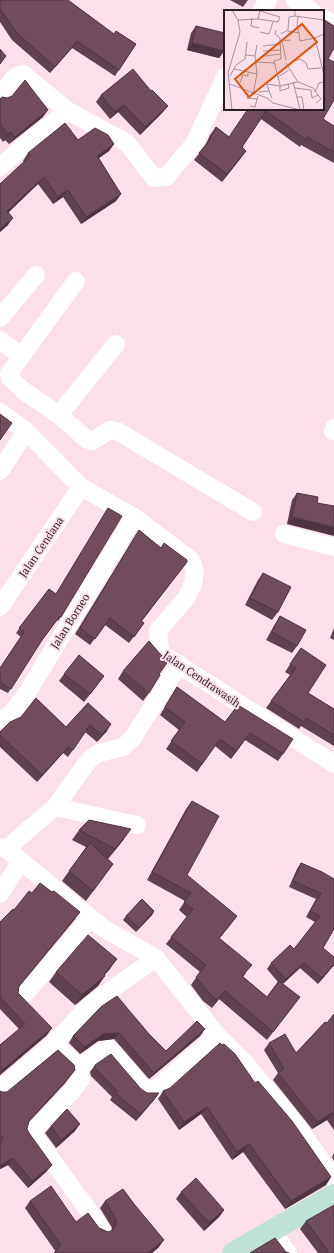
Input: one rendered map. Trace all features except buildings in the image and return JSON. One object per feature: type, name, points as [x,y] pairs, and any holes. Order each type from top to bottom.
[{"type":"street","points":[[262,10],[268,0]]},
{"type":"street","points":[[295,0],[310,10]]},
{"type":"street","points":[[324,19],[334,25]]},
{"type":"street","points":[[0,95],[13,79],[18,75],[23,74],[68,111],[123,140],[154,178],[163,178],[167,176],[194,144],[224,79]]},
{"type":"street","points":[[0,167],[28,141],[68,111]]},
{"type":"street","points":[[0,318],[36,274]]},
{"type":"street","points":[[76,281],[21,356],[9,374],[10,378],[21,389],[59,415],[81,436],[92,441],[110,430],[117,431],[253,512]]},
{"type":"street","points":[[0,340],[21,356]]},
{"type":"street","points":[[59,415],[116,344]]},
{"type":"street","name":"Jalan Cendrawasih","points":[[0,412],[26,431],[81,487],[134,517],[191,560],[195,571],[193,584],[186,598],[158,633],[162,653],[245,709],[334,764]]},
{"type":"street","points":[[0,471],[26,431]]},
{"type":"street","name":"Jalan Cendana","points":[[0,607],[81,487]]},
{"type":"street","name":"Jalan Borneo","points":[[0,719],[8,717],[25,696],[134,517]]},
{"type":"street","points":[[284,534],[334,547]]},
{"type":"street","points":[[179,664],[132,739],[123,747],[99,753],[89,760],[55,807],[3,848],[103,928],[156,958],[216,1035],[244,1062],[295,1123],[334,1179]]},
{"type":"street","points":[[55,807],[137,825]]},
{"type":"street","points":[[0,894],[21,862]]},
{"type":"street","points":[[24,995],[90,918]]},
{"type":"street","points":[[0,1089],[54,1043],[90,1005],[156,958]]},
{"type":"street","points":[[79,1067],[106,1049],[110,1050],[144,1089],[153,1090],[216,1035]]},
{"type":"street","points":[[54,1043],[79,1067],[81,1079],[73,1090],[34,1130],[33,1134],[102,1229]]},
{"type":"street","points":[[233,1253],[272,1232],[334,1195]]},
{"type":"street","points":[[272,1232],[288,1253]]}]
